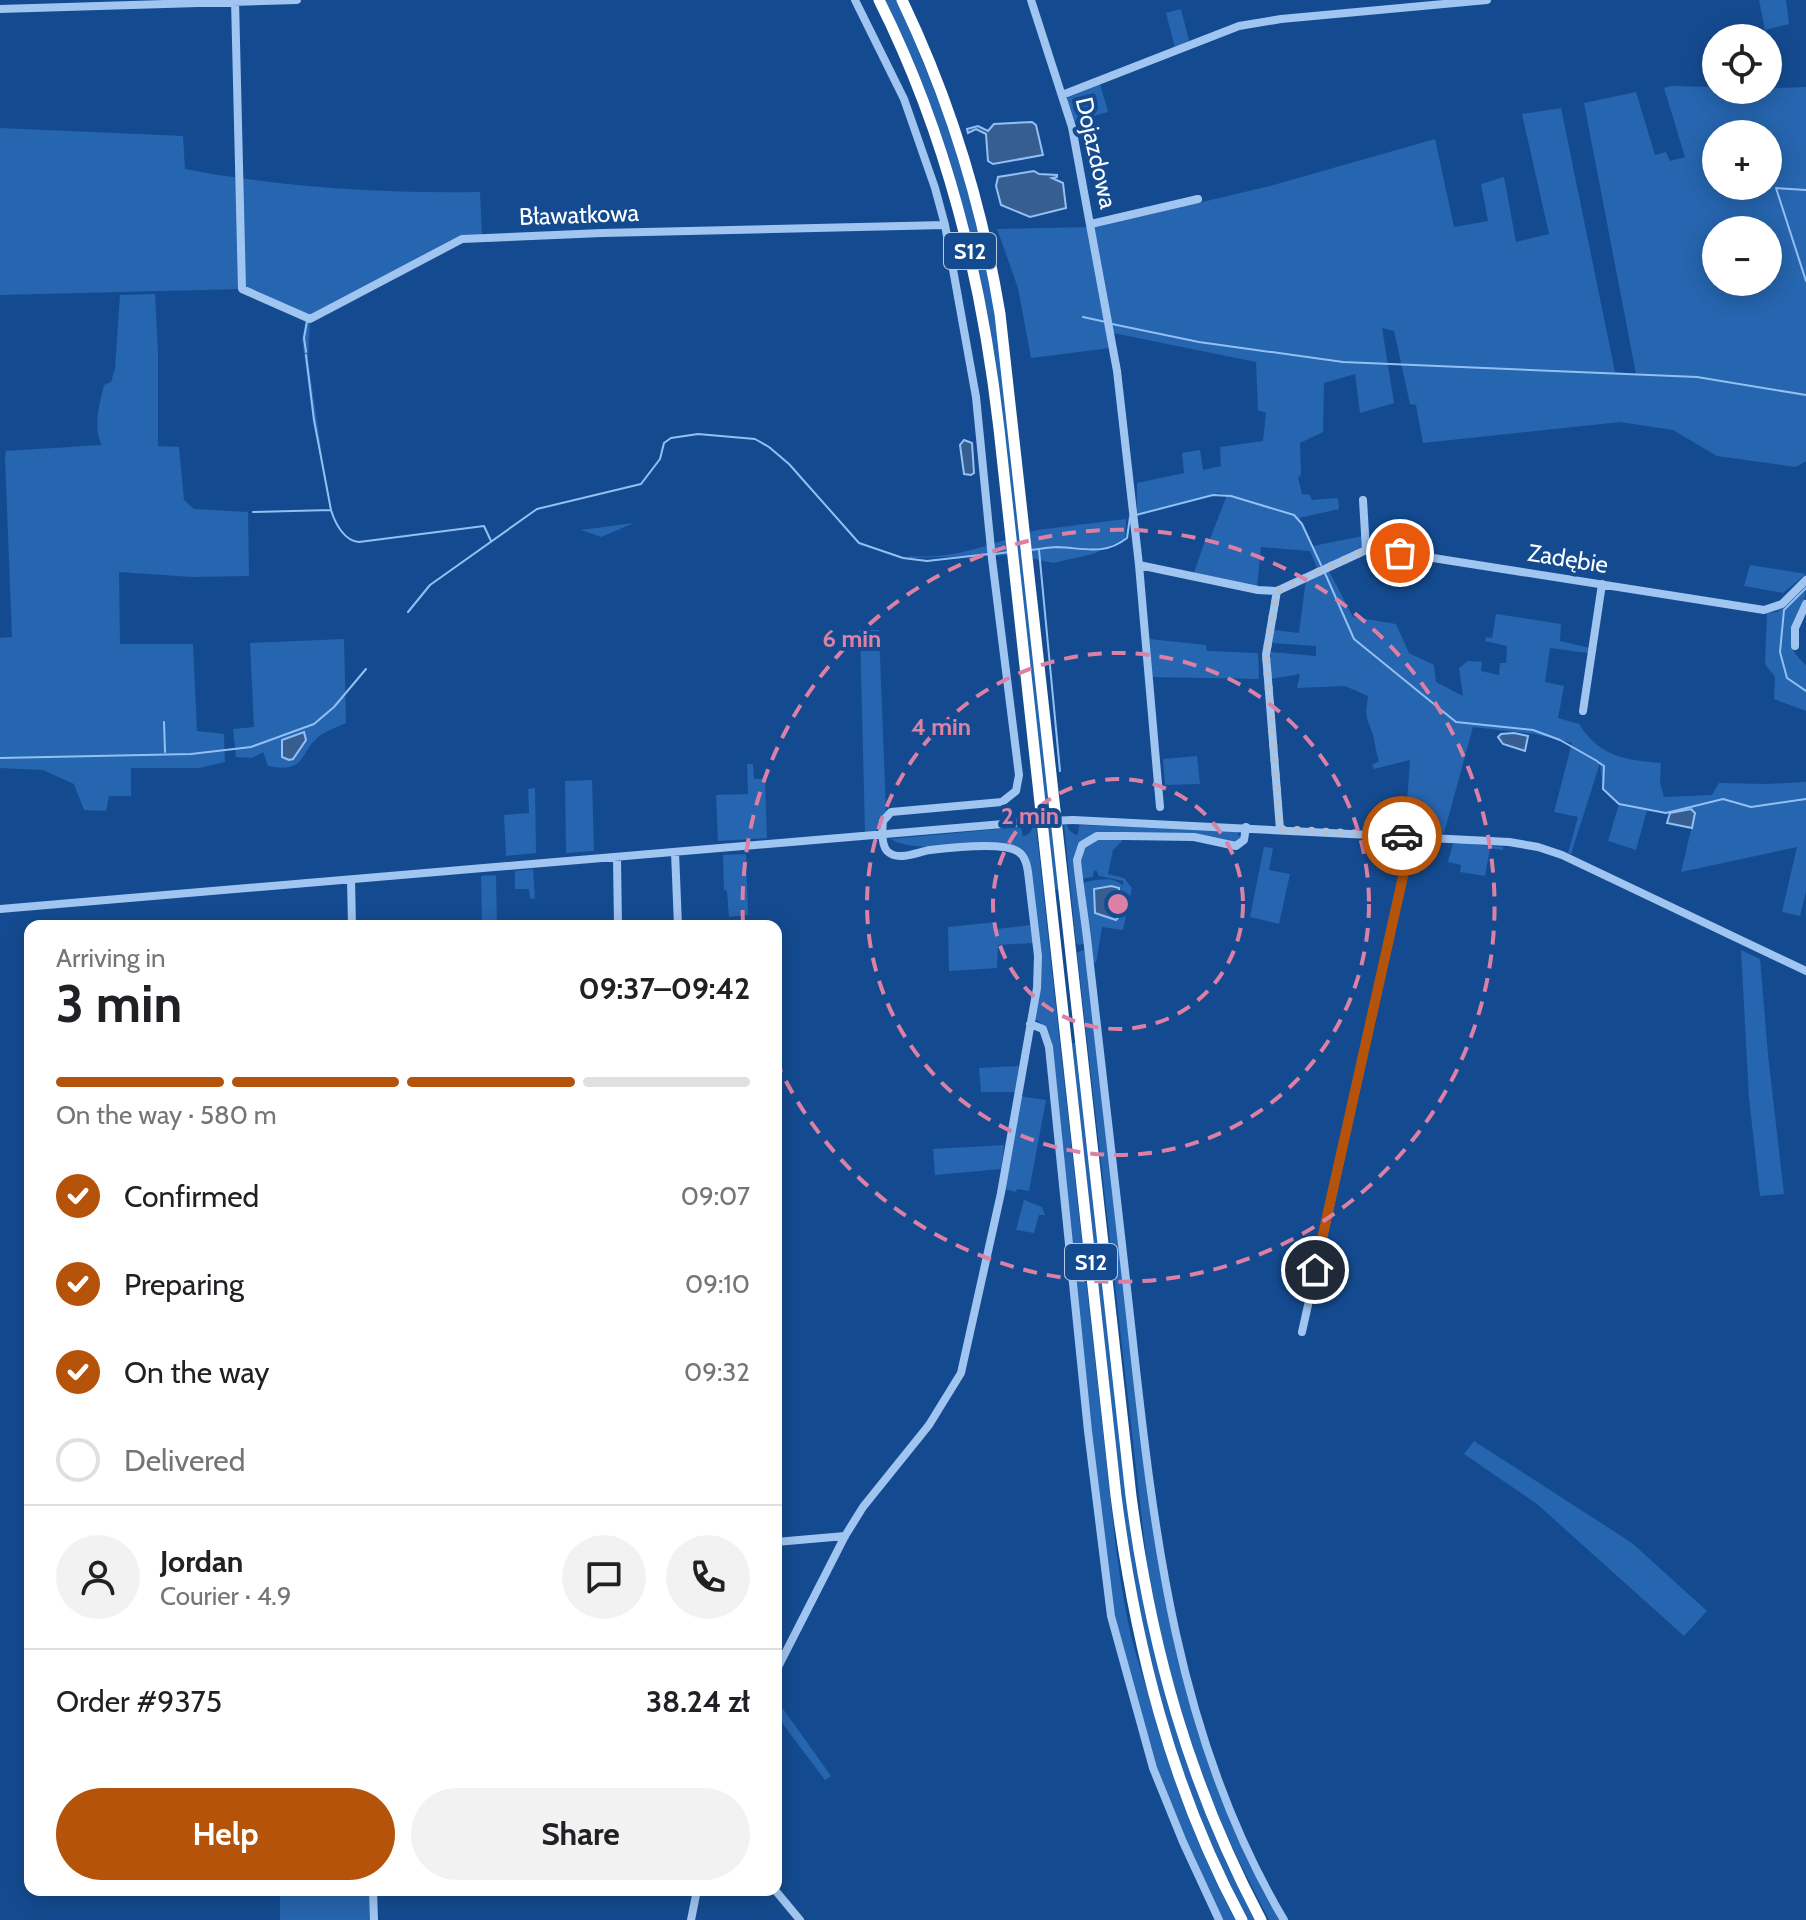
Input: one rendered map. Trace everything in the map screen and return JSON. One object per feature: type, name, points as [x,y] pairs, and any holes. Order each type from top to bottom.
[{"type":"highway","name":"S12","points":[[879,0],[933,125],[964,228],[986,328],[1127,1577],[1146,1667],[1172,1759],[1207,1847],[1242,1920]]},
{"type":"highway","name":"S12","points":[[902,0],[950,114],[985,237],[1005,350],[1142,1574],[1164,1675],[1193,1768],[1226,1851],[1261,1920]]},
{"type":"street","points":[[0,9],[297,0]]},
{"type":"street","points":[[782,1659],[863,1507],[929,1425],[961,1373],[999,1204],[1037,988],[1038,956],[1028,872],[1022,855],[1013,849],[995,847],[898,856],[886,850],[883,835],[883,821],[891,812],[996,804],[1011,797],[1018,786],[1013,718],[973,380],[945,225],[904,99],[855,0]]},
{"type":"street","name":"Dojazdowa","points":[[1031,0],[1072,127],[1121,396],[1160,807]]},
{"type":"street","points":[[1062,95],[1236,27],[1275,20],[1487,0]]},
{"type":"street","name":"Bławatkowa","points":[[235,1],[242,289],[310,319],[462,239],[945,225]]},
{"type":"street","points":[[1091,224],[1198,199]]},
{"type":"street","points":[[1363,500],[1366,550]]},
{"type":"street","name":"Zadębie","points":[[1277,591],[1366,550],[1376,549],[1764,610],[1782,604],[1806,580]]},
{"type":"street","points":[[1139,565],[1258,590],[1277,591],[1266,655],[1280,829]]},
{"type":"street","points":[[1583,711],[1602,584]]},
{"type":"street","points":[[1795,646],[1795,628],[1806,604]]},
{"type":"street","points":[[0,909],[1073,820],[1514,842],[1547,849],[1806,971]]},
{"type":"street","points":[[1246,827],[1244,840],[1236,846],[1185,837],[1097,836],[1082,845],[1077,860],[1142,1421],[1160,1555],[1177,1646],[1229,1812],[1284,1920]]},
{"type":"street","points":[[1302,1332],[1412,836]]},
{"type":"street","points":[[675,852],[678,920]]},
{"type":"street","points":[[617,858],[618,920]]},
{"type":"street","points":[[351,880],[352,920]]},
{"type":"street","points":[[1030,1024],[1043,1029],[1049,1047],[1091,1460],[1111,1616],[1153,1768],[1219,1920]]},
{"type":"street","points":[[782,1541],[845,1536]]},
{"type":"street","points":[[373,1896],[374,1920]]},
{"type":"street","points":[[691,1920],[696,1896]]},
{"type":"street","points":[[780,1896],[800,1920]]},
{"type":"shaded area","points":[[883,0],[898,0],[957,147],[993,293],[1023,534],[1126,519],[1125,539],[1093,554],[1053,563],[1026,557],[1061,889],[1053,890],[1012,555],[909,558],[962,552],[1014,537],[976,263]]},
{"type":"shaded area","points":[[1759,0],[1786,0],[1789,24],[1764,24]]},
{"type":"shaded area","points":[[1181,9],[1189,41],[1175,48],[1166,13]]},
{"type":"shaded area","points":[[1100,84],[1108,112],[1073,122],[1067,98]]},
{"type":"shaded area","points":[[1702,87],[1702,104],[1782,104],[1782,88],[1806,87],[1806,461],[1796,467],[1717,456],[1673,430],[1620,422],[1423,443],[1416,405],[1410,404],[1394,331],[1382,328],[1394,403],[1360,413],[1355,374],[1324,383],[1323,432],[1300,443],[1301,474],[1298,478],[1302,494],[1310,495],[1312,500],[1338,498],[1339,509],[1299,518],[1313,546],[1363,536],[1362,549],[1317,568],[1310,551],[1261,547],[1257,588],[1194,573],[1206,538],[1210,539],[1227,495],[1219,493],[1137,515],[1137,483],[1184,473],[1182,453],[1200,450],[1203,470],[1221,466],[1220,447],[1263,441],[1266,413],[1258,410],[1256,362],[1113,333],[1110,348],[1031,358],[1018,288],[997,229],[1096,227],[1270,186],[1435,139],[1454,227],[1488,221],[1481,184],[1504,177],[1516,242],[1549,234],[1522,114],[1561,108],[1615,372],[1636,374],[1584,103],[1636,92],[1655,155],[1666,152],[1670,161],[1685,157],[1664,88]]},
{"type":"shaded area","points":[[1032,122],[1036,125],[1043,155],[993,164],[988,161],[986,134],[976,129],[968,133],[967,129],[978,126],[988,131],[994,124]]},
{"type":"shaded area","points":[[0,128],[183,136],[185,169],[257,180],[407,192],[480,192],[482,235],[461,236],[310,319],[242,289],[0,295]]},
{"type":"shaded area","points":[[1034,171],[1057,175],[1052,178],[1063,183],[1066,208],[1030,217],[1001,205],[996,186],[998,177]]},
{"type":"shaded area","points":[[155,294],[158,446],[179,447],[184,500],[194,509],[248,512],[249,576],[192,577],[119,572],[120,644],[193,644],[197,731],[224,734],[225,762],[200,768],[131,768],[131,796],[109,796],[106,811],[84,810],[74,784],[43,770],[0,768],[0,638],[12,637],[5,457],[6,451],[102,445],[98,415],[104,385],[111,382],[115,368],[120,295]]},
{"type":"shaded area","points":[[306,320],[310,321],[308,360],[324,469],[313,421],[302,339]]},
{"type":"shaded area","points":[[964,440],[972,443],[974,473],[971,475],[964,474],[960,445]]},
{"type":"shaded area","points":[[634,523],[601,537],[581,530]]},
{"type":"shaded area","points":[[1750,565],[1806,574],[1783,593],[1744,586]]},
{"type":"shaded area","points":[[1328,569],[1353,617],[1396,624],[1409,653],[1434,665],[1436,682],[1463,696],[1459,668],[1468,661],[1482,662],[1481,671],[1499,675],[1500,663],[1506,663],[1507,646],[1485,641],[1486,637],[1492,638],[1496,614],[1561,624],[1560,641],[1590,648],[1588,653],[1550,648],[1545,682],[1564,686],[1558,718],[1579,724],[1596,744],[1614,755],[1661,763],[1660,782],[1664,797],[1712,795],[1719,783],[1806,782],[1806,891],[1800,916],[1782,912],[1797,847],[1681,872],[1695,813],[1691,809],[1670,813],[1647,810],[1636,850],[1608,841],[1619,804],[1603,789],[1600,763],[1571,854],[1568,853],[1578,817],[1554,812],[1572,743],[1535,734],[1473,727],[1444,833],[1405,831],[1410,760],[1374,769],[1372,765],[1379,761],[1367,717],[1368,696],[1345,686],[1297,688],[1300,674],[1271,679],[1271,652],[1316,656],[1316,646],[1272,643],[1274,630],[1299,633],[1306,579]]},
{"type":"shaded area","points":[[1806,585],[1792,647],[1806,665],[1806,711],[1774,699],[1775,677],[1765,664],[1767,613],[1777,612]]},
{"type":"shaded area","points":[[860,630],[879,630],[886,812],[876,831],[865,832]]},
{"type":"shaded area","points":[[344,639],[346,723],[321,735],[301,760],[290,767],[268,766],[263,752],[252,758],[236,757],[233,729],[254,727],[250,643]]},
{"type":"shaded area","points":[[1150,639],[1206,645],[1207,651],[1258,653],[1259,679],[1152,677]]},
{"type":"shaded area","points":[[304,732],[306,740],[293,759],[282,757],[282,740]]},
{"type":"shaded area","points":[[1514,733],[1528,736],[1525,751],[1503,744],[1498,737]]},
{"type":"shaded area","points":[[1197,756],[1200,784],[1165,785],[1163,759]]},
{"type":"shaded area","points":[[747,764],[753,764],[754,779],[765,779],[767,838],[718,841],[716,795],[748,794]]},
{"type":"shaded area","points":[[592,780],[594,851],[566,853],[565,781]]},
{"type":"shaded area","points":[[535,788],[536,853],[506,856],[504,815],[529,813],[528,789]]},
{"type":"shaded area","points":[[1691,809],[1695,813],[1692,828],[1667,823],[1670,813]]},
{"type":"shaded area","points":[[1064,825],[1076,835],[1082,825],[1236,831],[1241,838],[1236,843],[1099,834],[1089,837],[1078,846],[1074,861],[1085,943],[1079,945],[1076,943]]},
{"type":"shaded area","points":[[1036,826],[1116,1549],[1126,1613],[1158,1719],[1239,1920],[1222,1920],[1170,1807],[1144,1734],[1116,1620],[1103,1546],[1051,1042],[1048,1029],[1034,1018],[1040,979],[1029,862],[995,845],[928,847],[902,844],[890,839],[1021,827],[1023,837],[1030,833]]},
{"type":"shaded area","points":[[1119,838],[1122,841],[1113,850],[1108,874],[1124,878],[1132,888],[1123,930],[1102,927],[1096,963],[1092,962],[1083,883],[1110,880],[1123,886],[1123,881],[1099,876],[1096,870],[1093,877],[1082,879],[1080,859],[1083,848],[1098,839]]},
{"type":"shaded area","points":[[1453,844],[1503,847],[1503,850],[1490,848],[1485,876],[1460,872],[1461,865],[1448,862]]},
{"type":"shaded area","points":[[1264,847],[1273,848],[1269,870],[1290,874],[1279,924],[1250,917]]},
{"type":"shaded area","points":[[746,854],[748,915],[729,917],[723,855]]},
{"type":"shaded area","points":[[533,869],[535,899],[530,898],[529,889],[515,889],[515,871]]},
{"type":"shaded area","points":[[496,875],[497,920],[482,920],[481,876]]},
{"type":"shaded area","points":[[1119,888],[1119,900],[1123,900],[1116,920],[1095,913],[1094,889]]},
{"type":"shaded area","points":[[996,922],[997,929],[1030,925],[1033,943],[998,945],[997,968],[949,971],[948,927]]},
{"type":"shaded area","points":[[1082,950],[1087,952],[1158,1555],[1171,1622],[1186,1687],[1216,1784],[1240,1843],[1281,1920],[1269,1920],[1228,1840],[1205,1785],[1170,1676],[1148,1573],[1077,953]]},
{"type":"shaded area","points":[[1741,950],[1760,959],[1784,1194],[1760,1196],[1749,1098]]},
{"type":"shaded area","points":[[1078,1042],[1119,1415],[1165,1691],[1258,1920],[1247,1920],[1199,1819],[1156,1692],[1126,1550],[1070,1044]]},
{"type":"shaded area","points":[[1019,1066],[1015,1092],[981,1092],[979,1068]]},
{"type":"shaded area","points":[[1019,1096],[1046,1100],[1029,1191],[1017,1189],[1016,1192],[1004,1189]]},
{"type":"shaded area","points":[[1004,1145],[1001,1169],[935,1175],[933,1149]]},
{"type":"shaded area","points":[[1024,1200],[1042,1207],[1045,1215],[1039,1215],[1034,1233],[1016,1230]]},
{"type":"shaded area","points":[[1474,1441],[1632,1543],[1707,1611],[1684,1636],[1537,1504],[1464,1454]]},
{"type":"shaded area","points":[[782,1707],[831,1776],[825,1780],[782,1723]]},
{"type":"shaded area","points":[[280,1896],[372,1896],[373,1920],[280,1920]]},
{"type":"waterway","points":[[1806,190],[1776,188],[1806,281]]},
{"type":"waterway","points":[[1083,317],[1106,322]]},
{"type":"waterway","points":[[306,352],[304,338],[307,321]]},
{"type":"waterway","points":[[1112,324],[1199,342],[1343,362],[1697,377],[1806,395]]},
{"type":"waterway","points":[[306,355],[314,420],[331,510],[345,535],[359,542],[484,526],[491,541]]},
{"type":"waterway","points":[[408,612],[430,585],[537,509],[641,484],[660,459],[664,443],[671,438],[698,434],[755,439],[769,447],[789,464],[859,543],[903,558],[927,561],[989,554]]},
{"type":"waterway","points":[[1136,515],[1213,495],[1231,496],[1294,515],[1302,524],[1321,565]]},
{"type":"waterway","points":[[253,512],[331,510]]},
{"type":"waterway","points":[[1031,550],[1110,547],[1127,538],[1130,517]]},
{"type":"waterway","points":[[1039,550],[1060,771]]},
{"type":"waterway","points":[[995,554],[1009,552]]},
{"type":"waterway","points":[[1324,571],[1354,639],[1456,722],[1533,730],[1560,740],[1597,761]]},
{"type":"waterway","points":[[1806,588],[1784,610],[1780,652],[1787,678],[1806,691]]},
{"type":"waterway","points":[[0,758],[191,754],[251,747],[314,724],[334,707],[366,669]]},
{"type":"waterway","points":[[164,722],[165,752]]},
{"type":"waterway","points":[[1598,762],[1604,766],[1603,789],[1619,804],[1666,813],[1723,799],[1751,807],[1806,799]]},
{"type":"way so far","points":[[1400,553],[1366,550],[1277,591],[1266,655],[1280,829],[1402,836]]},
{"type":"route","points":[[1315,1270],[1412,836],[1402,836]]}]
